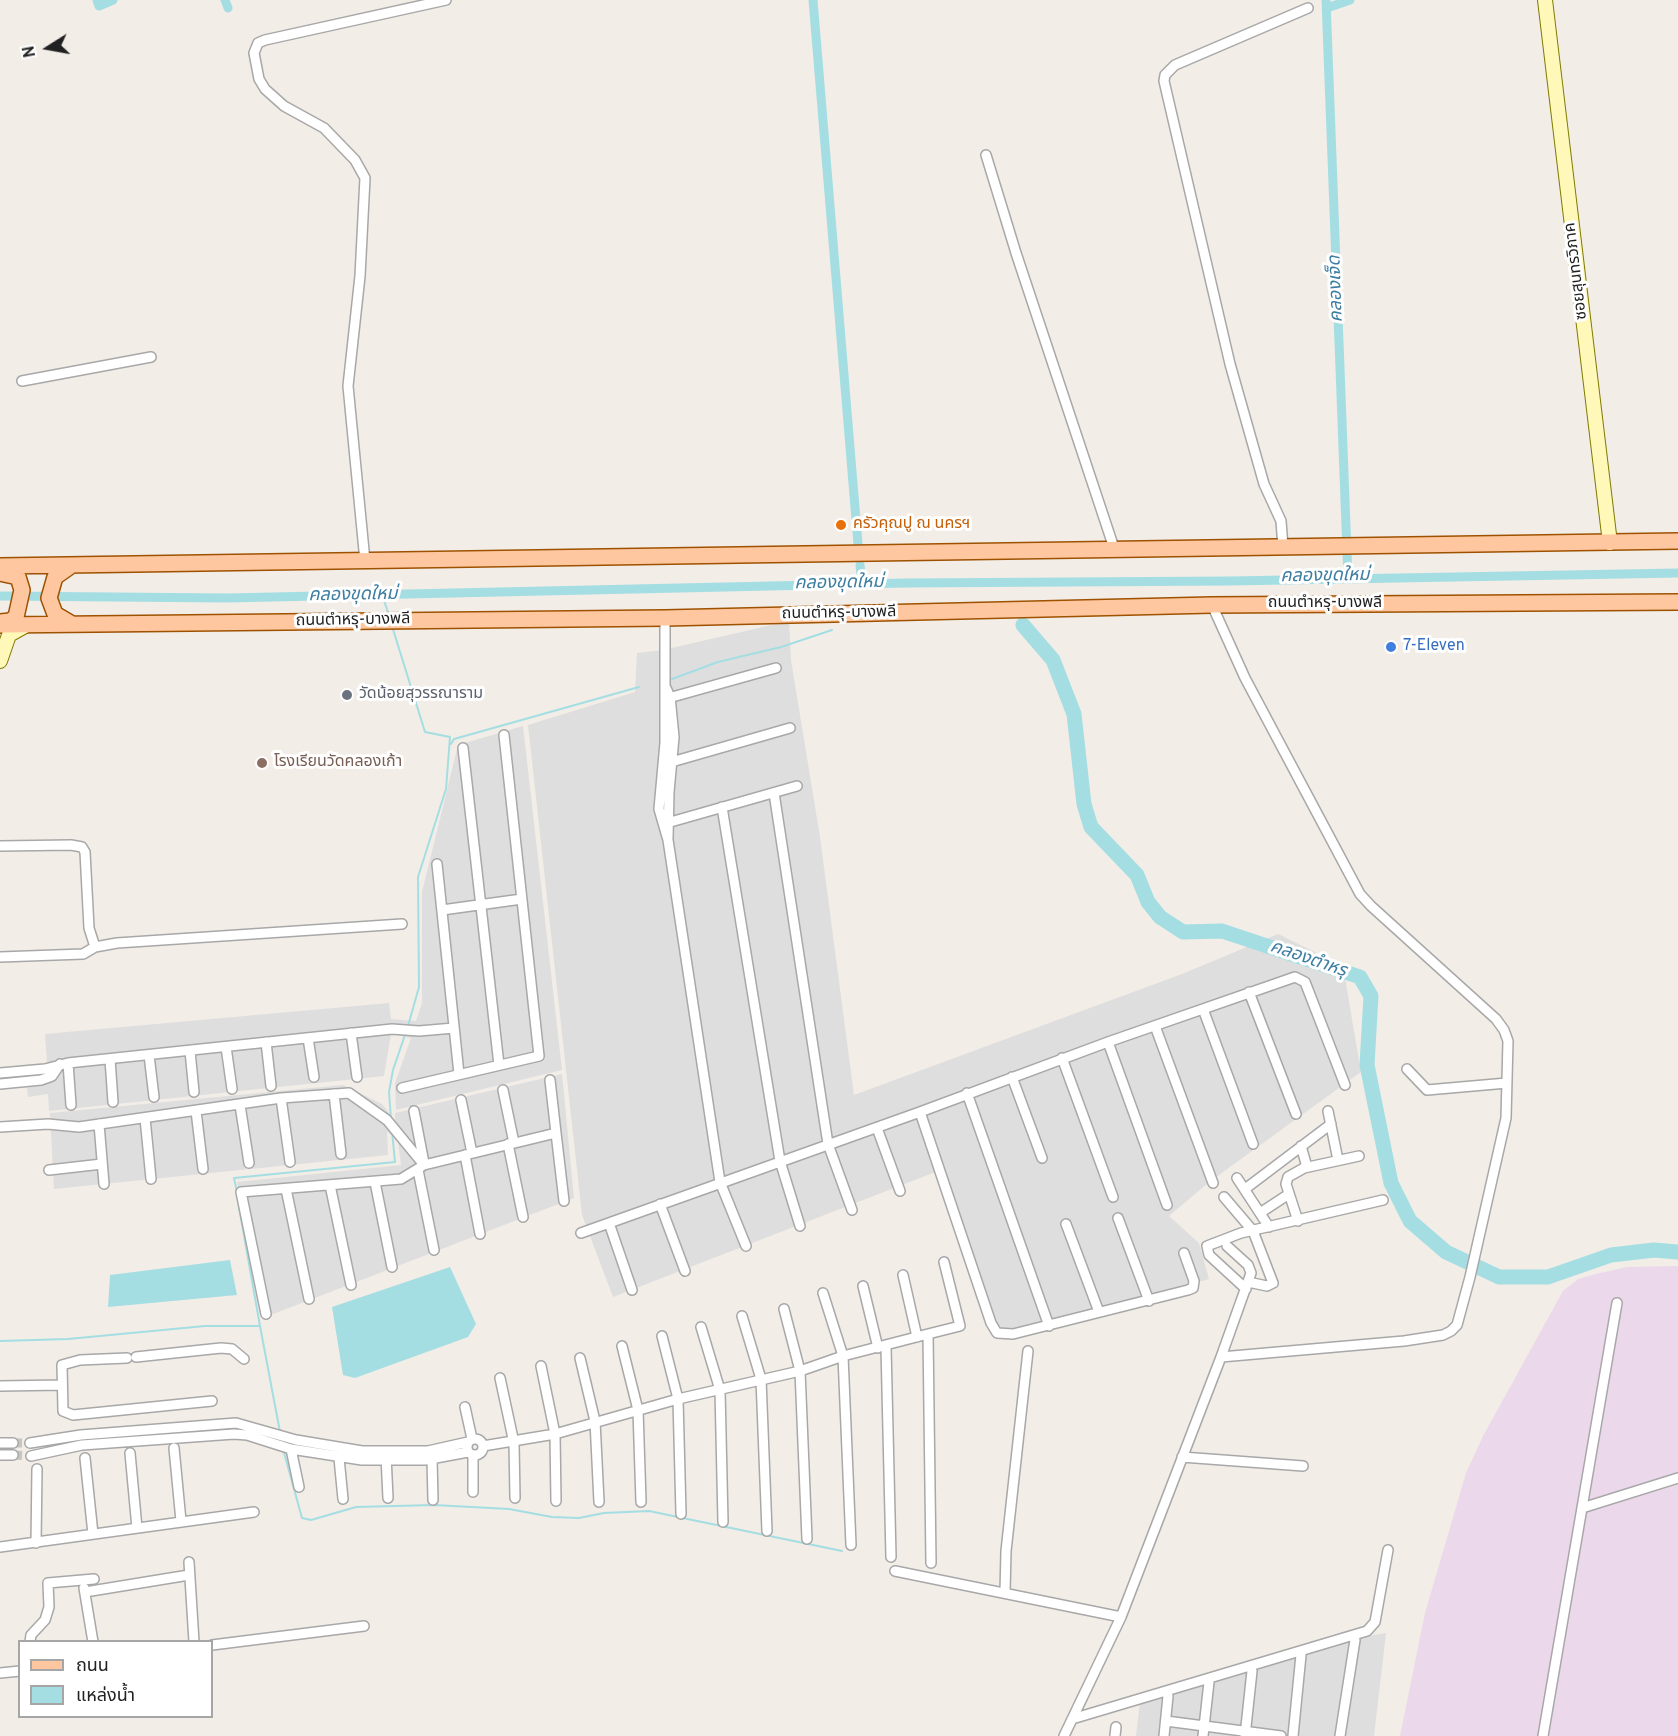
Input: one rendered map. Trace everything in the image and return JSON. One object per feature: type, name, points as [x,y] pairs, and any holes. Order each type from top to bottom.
[{"type":"main road","points":[[4,570],[72,565],[1678,541]]},
{"type":"main road","points":[[72,565],[62,569],[52,582],[49,598],[56,614],[73,624]]},
{"type":"main road","points":[[0,623],[10,621],[17,614],[22,600],[21,582],[16,576],[4,570]]},
{"type":"main road","name":"ถนนตำหรุ-บางพลี","points":[[0,623],[29,625],[664,618],[1212,605],[1678,602]]},
{"type":"street","points":[[365,561],[348,386],[360,276],[365,178],[355,160],[324,128],[284,106],[265,89],[255,66],[254,53],[258,43],[265,40],[446,0]]},
{"type":"street","name":"ซอยสุนทรวิภาค","points":[[1545,0],[1610,543]]},
{"type":"street","points":[[1284,548],[1281,521],[1264,484],[1230,364],[1164,81],[1165,75],[1174,65],[1308,8]]},
{"type":"street","points":[[986,155],[1016,253],[1115,551]]},
{"type":"street","points":[[22,381],[151,357]]},
{"type":"street","points":[[1212,605],[1240,668],[1360,894],[1496,1019],[1508,1041],[1506,1118],[1477,1250],[1457,1325],[1443,1335],[1221,1357]]},
{"type":"street","points":[[664,618],[665,685],[674,737],[666,823]]},
{"type":"street","points":[[0,661],[9,635],[29,625]]},
{"type":"street","points":[[667,698],[776,668]]},
{"type":"street","points":[[667,698],[659,795],[666,823],[720,1182],[746,1246]]},
{"type":"street","points":[[663,765],[790,728]]},
{"type":"street","points":[[402,1088],[539,1056],[504,735]]},
{"type":"street","points":[[463,748],[499,1065]]},
{"type":"street","points":[[666,823],[797,786]]},
{"type":"street","points":[[774,793],[828,1144],[852,1210]]},
{"type":"street","points":[[722,807],[780,1161],[800,1226]]},
{"type":"street","points":[[0,846],[72,845],[82,847],[85,852],[89,928],[95,947]]},
{"type":"street","points":[[437,864],[459,1074]]},
{"type":"street","points":[[442,910],[522,899]]},
{"type":"street","points":[[0,957],[83,954],[95,947],[117,943],[402,924]]},
{"type":"street","points":[[581,1233],[877,1128],[1062,1058],[1295,977],[1305,981],[1345,1085]]},
{"type":"street","points":[[1249,992],[1296,1114]]},
{"type":"street","points":[[1203,1009],[1253,1144]]},
{"type":"street","points":[[1155,1026],[1213,1183]]},
{"type":"street","points":[[0,1073],[351,1033],[392,1029],[419,1031],[454,1028]]},
{"type":"street","points":[[351,1033],[357,1077]]},
{"type":"street","points":[[308,1038],[314,1077]]},
{"type":"street","points":[[266,1042],[271,1086]]},
{"type":"street","points":[[1108,1042],[1167,1205]]},
{"type":"street","points":[[226,1047],[232,1089]]},
{"type":"street","points":[[190,1051],[194,1092]]},
{"type":"street","points":[[149,1055],[154,1097]]},
{"type":"street","points":[[1062,1058],[1113,1197]]},
{"type":"street","points":[[110,1059],[113,1102]]},
{"type":"street","points":[[0,1084],[41,1080],[52,1076],[64,1064]]},
{"type":"street","points":[[64,1064],[71,1105]]},
{"type":"street","points":[[1407,1069],[1427,1090],[1507,1083]]},
{"type":"street","points":[[1012,1077],[1042,1158]]},
{"type":"street","points":[[550,1080],[564,1201]]},
{"type":"street","points":[[503,1090],[523,1217]]},
{"type":"street","points":[[0,1127],[48,1124],[79,1127],[281,1098],[349,1093],[387,1120],[404,1138],[421,1167]]},
{"type":"street","points":[[334,1094],[341,1154]]},
{"type":"street","points":[[967,1094],[1049,1326]]},
{"type":"street","points":[[281,1098],[290,1162]]},
{"type":"street","points":[[461,1100],[480,1234]]},
{"type":"street","points":[[240,1104],[249,1163]]},
{"type":"street","points":[[196,1111],[203,1169]]},
{"type":"street","points":[[414,1111],[434,1250]]},
{"type":"street","points":[[1328,1111],[1338,1160]]},
{"type":"street","points":[[920,1112],[994,1328],[1003,1336],[1149,1301],[1193,1288],[1194,1281],[1184,1253]]},
{"type":"street","points":[[145,1118],[151,1179]]},
{"type":"street","points":[[99,1124],[104,1184]]},
{"type":"street","points":[[1245,1190],[1331,1124]]},
{"type":"street","points":[[877,1128],[900,1191]]},
{"type":"street","points":[[266,1314],[241,1192],[401,1179],[421,1167],[556,1133]]},
{"type":"street","points":[[1301,1146],[1307,1167]]},
{"type":"street","points":[[1298,1221],[1286,1184],[1288,1177],[1307,1167],[1359,1156]]},
{"type":"street","points":[[49,1170],[102,1164]]},
{"type":"street","points":[[1237,1178],[1269,1227]]},
{"type":"street","points":[[375,1182],[392,1267]]},
{"type":"street","points":[[330,1185],[351,1285]]},
{"type":"street","points":[[286,1189],[309,1299]]},
{"type":"street","points":[[1260,1213],[1289,1194]]},
{"type":"street","points":[[1224,1197],[1253,1231],[1273,1283],[1267,1286],[1247,1286],[1209,1255],[1206,1248],[1253,1231],[1383,1200]]},
{"type":"street","points":[[660,1204],[685,1271]]},
{"type":"street","points":[[1118,1218],[1149,1301]]},
{"type":"street","points":[[609,1223],[632,1290]]},
{"type":"street","points":[[1066,1224],[1099,1312]]},
{"type":"street","points":[[1065,1736],[1121,1617],[1247,1286],[1251,1269],[1227,1246]]},
{"type":"street","points":[[470,1447],[428,1451],[344,1448],[286,1438],[244,1424],[220,1424],[129,1432],[82,1440],[35,1455],[35,1442],[82,1440],[129,1442],[221,1435],[247,1435],[276,1445],[339,1458],[386,1461],[432,1459],[470,1447],[480,1440],[483,1446],[514,1443],[555,1434],[678,1399],[800,1371],[843,1356],[882,1348],[960,1326],[944,1262]]},
{"type":"street","points":[[903,1275],[917,1337]]},
{"type":"street","points":[[863,1286],[882,1348],[891,1557]]},
{"type":"street","points":[[823,1293],[843,1356],[850,1545]]},
{"type":"street","points":[[1543,1736],[1617,1303]]},
{"type":"street","points":[[783,1309],[800,1371],[807,1539]]},
{"type":"street","points":[[742,1316],[761,1379],[767,1531]]},
{"type":"street","points":[[701,1328],[720,1390],[723,1522]]},
{"type":"street","points":[[928,1334],[932,1563]]},
{"type":"street","points":[[662,1336],[678,1399],[681,1514]]},
{"type":"street","points":[[622,1346],[638,1410],[641,1502]]},
{"type":"street","points":[[212,1401],[67,1415],[63,1407],[62,1365],[67,1362],[221,1348],[232,1349],[244,1359]]},
{"type":"street","points":[[1005,1592],[1006,1551],[1028,1351]]},
{"type":"street","points":[[580,1358],[595,1421],[599,1502]]},
{"type":"street","points":[[541,1366],[555,1434],[556,1501]]},
{"type":"street","points":[[501,1378],[514,1443],[515,1498]]},
{"type":"street","points":[[0,1386],[62,1385]]},
{"type":"street","points":[[465,1407],[473,1492]]},
{"type":"street","points":[[220,1424],[221,1435]]},
{"type":"street","points":[[177,1428],[178,1438]]},
{"type":"street","points":[[129,1432],[129,1442]]},
{"type":"street","points":[[0,1443],[13,1443]]},
{"type":"street","points":[[174,1448],[181,1521]]},
{"type":"street","points":[[289,1448],[299,1486]]},
{"type":"street","points":[[344,1448],[339,1458],[344,1499]]},
{"type":"street","points":[[386,1451],[388,1498]]},
{"type":"street","points":[[130,1453],[137,1528]]},
{"type":"street","points":[[0,1455],[13,1455]]},
{"type":"street","points":[[1182,1457],[1303,1466]]},
{"type":"street","points":[[85,1458],[93,1534]]},
{"type":"street","points":[[432,1459],[434,1500]]},
{"type":"street","points":[[36,1543],[38,1469]]},
{"type":"street","points":[[1582,1508],[1678,1478]]},
{"type":"street","points":[[0,1547],[254,1512]]},
{"type":"street","points":[[1072,1719],[1367,1631],[1375,1622],[1388,1550]]},
{"type":"street","points":[[189,1562],[194,1640]]},
{"type":"street","points":[[895,1571],[1121,1617]]},
{"type":"street","points":[[30,1640],[31,1635],[45,1620],[49,1607],[48,1583],[84,1587],[189,1575]]},
{"type":"street","points":[[84,1587],[94,1580]]},
{"type":"street","points":[[84,1587],[93,1640]]},
{"type":"street","points":[[213,1646],[364,1626]]},
{"type":"street","points":[[1340,1736],[1355,1640]]},
{"type":"street","points":[[1293,1736],[1301,1655]]},
{"type":"street","points":[[0,1673],[18,1671]]},
{"type":"street","points":[[1245,1734],[1252,1671]]},
{"type":"street","points":[[1204,1731],[1209,1682]]},
{"type":"street","points":[[1164,1736],[1168,1696]]},
{"type":"street","points":[[1166,1721],[1204,1731],[1281,1736]]},
{"type":"shaded area","points":[[789,621],[791,660],[820,837],[854,1095],[1182,974],[1278,934],[1343,966],[1361,1072],[1208,1183],[1169,1216],[1199,1243],[1209,1279],[997,1336],[938,1171],[613,1297],[582,1215],[528,725],[635,692],[637,653],[663,650]]},
{"type":"shaded area","points":[[523,726],[562,1070],[396,1110],[395,1083],[411,1038],[391,1034],[384,1076],[49,1111],[48,1094],[28,1097],[25,1065],[47,1064],[45,1034],[389,1003],[391,1019],[416,1021],[422,1003],[422,892],[458,745]]},
{"type":"shaded area","points":[[562,1074],[574,1198],[268,1316],[237,1182],[401,1165],[398,1142],[387,1131],[388,1155],[54,1189],[50,1113],[343,1085],[382,1104],[395,1120],[395,1113]]},
{"type":"shaded area","points":[[1678,1266],[1678,1736],[1400,1736],[1425,1613],[1466,1473],[1483,1436],[1563,1291],[1578,1279],[1627,1267]]},
{"type":"shaded area","points":[[1386,1633],[1374,1736],[1136,1736],[1140,1702],[1362,1637]]},
{"type":"water","points":[[230,1260],[237,1295],[108,1307],[110,1275]]},
{"type":"water","points":[[450,1267],[476,1324],[468,1337],[355,1378],[343,1375],[332,1307]]},
{"type":"waterway","points":[[97,0],[99,6],[113,0]]},
{"type":"waterway","points":[[225,0],[228,8]]},
{"type":"waterway","points":[[813,0],[858,544]]},
{"type":"waterway","name":"คลองเจ็ด","points":[[1326,0],[1348,579]]},
{"type":"waterway","points":[[1327,8],[1350,0]]},
{"type":"waterway","points":[[860,565],[862,584]]},
{"type":"waterway","name":"คลองขุดใหม่","points":[[0,596],[227,598],[906,583],[1230,581],[1678,573]]},
{"type":"waterway","points":[[382,595],[389,615]]},
{"type":"waterway","name":"คลองตำหรุ","points":[[1023,625],[1053,660],[1074,714],[1084,804],[1091,827],[1137,875],[1148,902],[1160,917],[1183,932],[1222,931],[1360,977],[1371,996],[1367,1065],[1391,1183],[1410,1221],[1446,1252],[1499,1277],[1548,1277],[1611,1255],[1654,1250],[1678,1252]]},
{"type":"waterway","points":[[392,626],[425,732],[450,737],[446,789],[418,877],[419,987],[408,1026]]},
{"type":"waterway","points":[[672,679],[718,662],[781,647],[832,630]]},
{"type":"waterway","points":[[451,744],[454,739],[639,687]]},
{"type":"waterway","points":[[391,1119],[389,1092],[393,1070],[406,1032]]},
{"type":"waterway","points":[[237,1192],[234,1178],[395,1162],[392,1131]]},
{"type":"waterway","points":[[0,1341],[68,1339],[205,1326],[260,1326],[239,1207]]},
{"type":"waterway","points":[[260,1326],[280,1432]]},
{"type":"waterway","points":[[283,1449],[302,1518],[311,1520],[356,1507],[434,1505],[509,1509],[552,1517],[579,1518],[604,1513],[649,1511],[842,1551]]},
{"type":"tunnel","points":[[13,1443],[30,1443]]},
{"type":"tunnel","points":[[13,1455],[31,1456]]},
{"type":"place","name":"ครัวคุณปู ณ นครฯ","points":[[841,525]]},
{"type":"place","name":"7-Eleven","points":[[1391,647]]},
{"type":"place","name":"วัดน้อยสุวรรณาราม","points":[[347,695]]},
{"type":"place","name":"โรงเรียนวัดคลองเก้า","points":[[262,763]]}]
